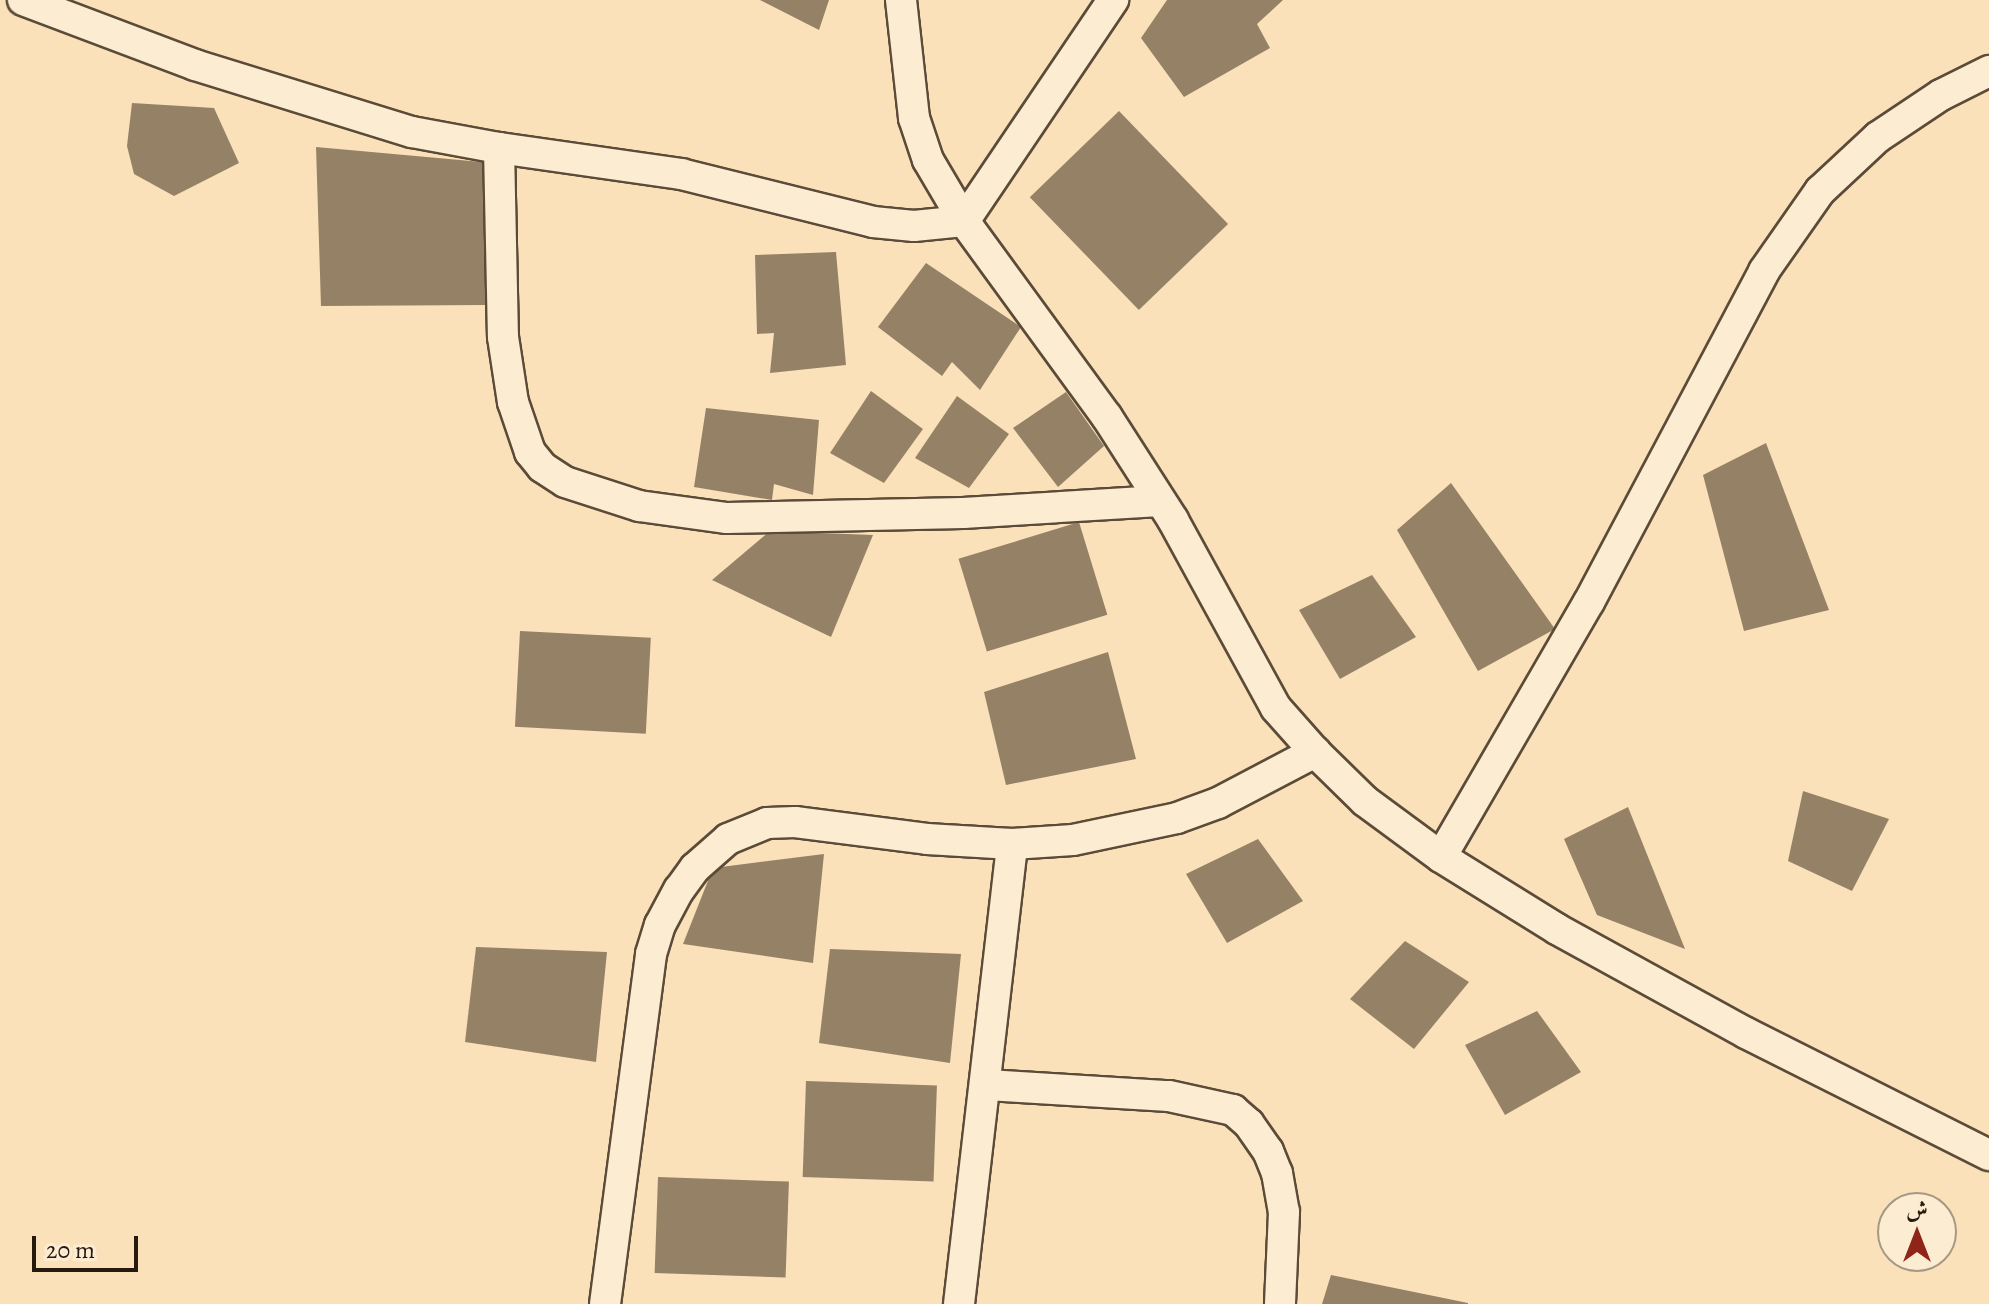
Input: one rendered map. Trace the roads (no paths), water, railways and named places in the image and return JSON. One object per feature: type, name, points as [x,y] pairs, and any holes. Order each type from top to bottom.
[{"type":"street","points":[[23,0],[195,65],[412,132],[681,174],[873,222],[914,226],[964,221]]},
{"type":"street","points":[[901,0],[914,118],[928,160],[964,221],[1107,417],[1160,501],[1276,708],[1315,752],[1365,801],[1441,857],[1557,929],[1746,1033],[1989,1155]]},
{"type":"street","points":[[964,221],[1113,0]]},
{"type":"street","points":[[1441,857],[1589,602],[1764,271],[1820,191],[1878,137],[1941,95],[1989,71]]},
{"type":"street","points":[[499,148],[503,337],[513,402],[530,452],[542,467],[565,482],[639,506],[727,518],[963,513],[1160,501]]},
{"type":"street","points":[[605,1304],[651,954],[660,925],[695,868],[728,839],[767,823],[795,822],[927,839],[1012,844],[1073,840],[1177,818],[1218,803],[1315,752]]},
{"type":"street","points":[[959,1304],[987,1085],[1012,844]]},
{"type":"street","points":[[987,1085],[1169,1096],[1233,1110],[1249,1124],[1268,1151],[1277,1173],[1284,1212],[1280,1304]]}]
